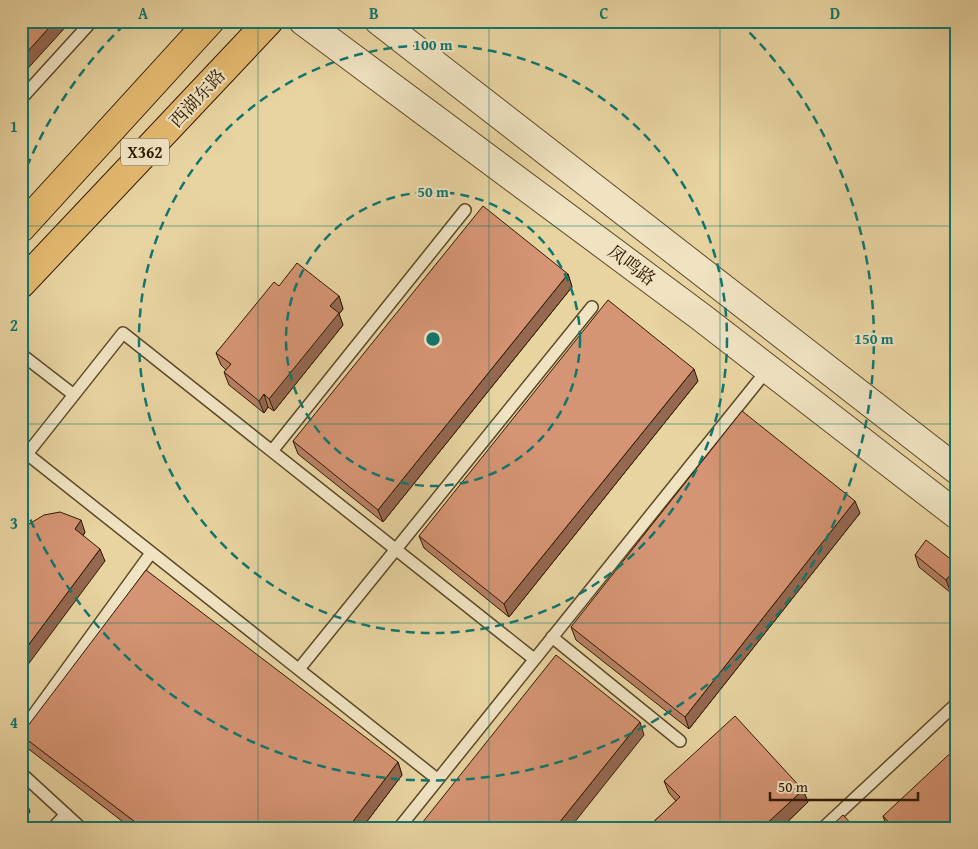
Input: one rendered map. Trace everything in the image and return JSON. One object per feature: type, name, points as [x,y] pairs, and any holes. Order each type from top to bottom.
[{"type":"main road","name":"X362","points":[[21,228],[210,21]]},
{"type":"main road","name":"西湖东路","points":[[21,284],[269,21]]},
{"type":"street","name":"凤鸣路","points":[[304,21],[701,316],[957,515]]},
{"type":"street","points":[[379,21],[957,470]]},
{"type":"lane","points":[[21,99],[92,21]]},
{"type":"lane","points":[[272,451],[465,210]]},
{"type":"lane","points":[[299,669],[592,307]]},
{"type":"lane","points":[[437,779],[27,454],[123,333],[534,659]]},
{"type":"lane","points":[[21,354],[74,395]]},
{"type":"lane","points":[[399,828],[768,368]]},
{"type":"lane","points":[[21,732],[151,552]]},
{"type":"lane","points":[[552,637],[680,741]]},
{"type":"lane","points":[[823,828],[957,703]]},
{"type":"lane","points":[[21,773],[80,828]]},
{"type":"lane","points":[[53,828],[66,814]]},
{"type":"building","points":[[21,21],[55,21],[21,59]]},
{"type":"building","points":[[483,206],[568,274],[378,510],[293,441]]},
{"type":"building","points":[[297,263],[339,296],[330,306],[339,313],[269,399],[264,394],[259,401],[224,372],[231,364],[216,353],[274,282],[279,286]]},
{"type":"building","points":[[608,300],[694,369],[504,604],[419,536]]},
{"type":"building","points":[[742,411],[855,501],[685,717],[571,627]]},
{"type":"building","points":[[60,512],[81,520],[75,529],[100,549],[21,655],[21,549],[28,540],[21,535],[21,532],[29,524],[44,515]]},
{"type":"building","points":[[926,540],[957,564],[957,567],[946,580],[915,555]]},
{"type":"building","points":[[146,570],[398,762],[348,828],[143,828],[21,735]]},
{"type":"building","points":[[556,655],[640,722],[555,828],[418,828]]},
{"type":"building","points":[[735,716],[803,790],[762,828],[647,828],[680,797],[664,781]]},
{"type":"building","points":[[957,747],[957,823],[951,828],[894,828],[883,816]]},
{"type":"building","points":[[21,796],[26,800],[21,804]]},
{"type":"building","points":[[843,815],[855,828],[829,828]]},
{"type":"building","points":[[58,822],[64,828],[53,828]]}]
